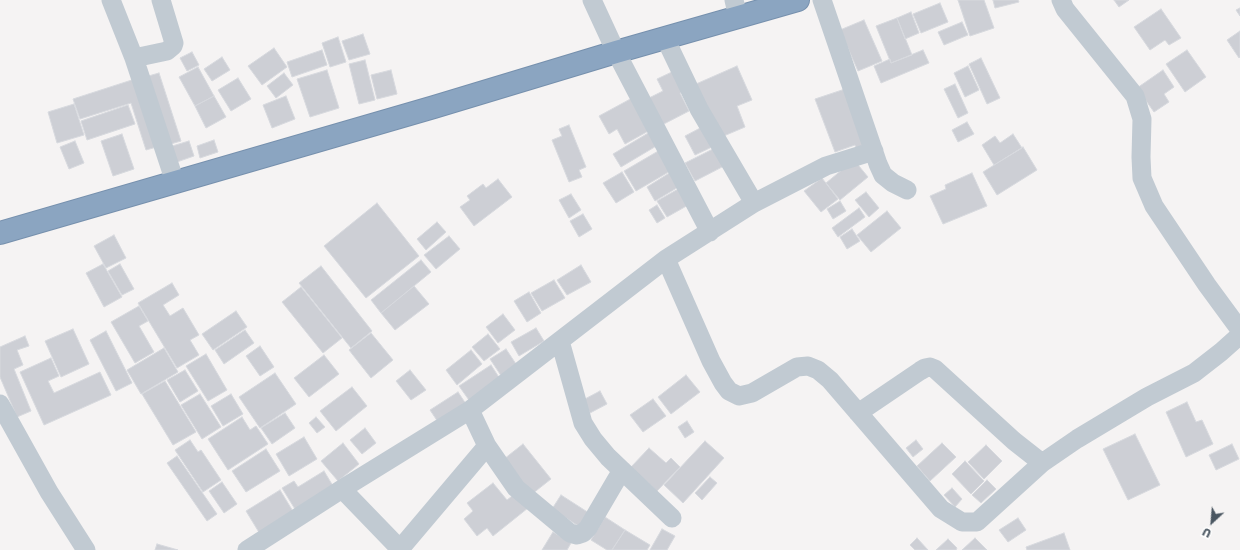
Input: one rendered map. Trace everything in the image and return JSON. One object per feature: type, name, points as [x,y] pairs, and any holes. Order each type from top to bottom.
[{"type":"highway","points":[[0,233],[434,107],[665,38],[736,9],[798,0]]},
{"type":"street","points":[[111,0],[134,58],[175,182]]},
{"type":"street","points":[[134,58],[167,51],[174,44],[161,0]]},
{"type":"street","points":[[592,0],[616,52],[710,232]]},
{"type":"street","points":[[822,0],[883,175],[907,190]]},
{"type":"street","points":[[1061,0],[1065,9],[1134,96],[1142,119],[1142,178],[1154,206],[1202,279],[1240,330]]},
{"type":"street","points":[[665,38],[699,109],[754,203]]},
{"type":"street","points":[[247,550],[470,410],[666,259],[754,203],[826,166],[874,151]]},
{"type":"street","points":[[666,259],[711,361],[729,391],[739,396],[752,393],[798,367],[808,366],[818,370],[830,380],[941,509],[962,522],[977,522],[1042,463],[1077,439],[1140,400],[1194,373],[1240,335]]},
{"type":"street","points":[[560,341],[583,423],[593,439],[608,457],[672,518]]},
{"type":"street","points":[[858,414],[920,371],[930,367],[935,369],[1014,441],[1042,463]]},
{"type":"street","points":[[0,404],[49,492],[86,550]]},
{"type":"street","points":[[470,410],[487,446],[516,488],[570,533],[577,535],[583,533],[588,528],[622,470]]},
{"type":"street","points":[[342,489],[400,550],[487,446]]},
{"type":"building","points":[[958,0],[984,0],[994,28],[970,36]]},
{"type":"building","points":[[993,0],[1018,0],[1019,2],[995,8]]},
{"type":"building","points":[[1114,0],[1129,0],[1119,7]]},
{"type":"building","points":[[940,3],[948,22],[921,33],[913,14]]},
{"type":"building","points":[[1240,8],[1240,16],[1236,10]]},
{"type":"building","points":[[1161,9],[1181,38],[1169,45],[1165,40],[1150,50],[1134,27]]},
{"type":"building","points":[[911,12],[919,33],[905,39],[897,18]]},
{"type":"building","points":[[897,18],[912,55],[891,63],[876,26]]},
{"type":"building","points":[[864,20],[882,61],[858,71],[840,30]]},
{"type":"building","points":[[962,22],[968,35],[944,45],[938,32]]},
{"type":"building","points":[[1240,31],[1240,57],[1239,58],[1227,40]]},
{"type":"building","points":[[363,34],[370,54],[349,60],[342,41]]},
{"type":"building","points":[[338,37],[346,62],[330,67],[322,43]]},
{"type":"building","points":[[274,48],[287,67],[262,85],[248,66]]},
{"type":"building","points":[[322,50],[327,65],[292,77],[287,62]]},
{"type":"building","points":[[923,50],[929,63],[881,83],[874,66],[890,59],[891,63]]},
{"type":"building","points":[[1187,50],[1206,77],[1185,92],[1166,64]]},
{"type":"building","points":[[192,52],[199,65],[187,71],[180,58]]},
{"type":"building","points":[[222,57],[230,70],[212,81],[204,69]]},
{"type":"building","points":[[981,58],[1000,98],[987,104],[969,64]]},
{"type":"building","points":[[365,60],[375,100],[359,104],[349,64]]},
{"type":"building","points":[[737,66],[752,100],[737,106],[745,127],[719,138],[696,84]]},
{"type":"building","points":[[968,66],[979,90],[965,97],[954,73]]},
{"type":"building","points":[[198,67],[214,96],[195,106],[179,77]]},
{"type":"building","points":[[327,70],[339,108],[310,117],[297,79]]},
{"type":"building","points":[[391,70],[397,94],[377,99],[371,75]]},
{"type":"building","points":[[1163,70],[1174,87],[1164,94],[1169,102],[1154,112],[1137,88]]},
{"type":"building","points":[[674,71],[684,91],[680,93],[689,111],[660,126],[647,99],[663,91],[657,79]]},
{"type":"building","points":[[159,73],[181,141],[167,145],[145,77]]},
{"type":"building","points":[[284,73],[293,85],[276,98],[267,86]]},
{"type":"building","points":[[138,78],[160,146],[146,150],[131,103],[80,119],[73,99]]},
{"type":"building","points":[[238,78],[251,99],[231,111],[218,90]]},
{"type":"building","points":[[955,84],[968,113],[958,118],[944,89]]},
{"type":"building","points":[[845,89],[867,148],[857,152],[855,145],[835,152],[815,99]]},
{"type":"building","points":[[214,96],[226,117],[206,128],[195,106]]},
{"type":"building","points":[[286,96],[295,119],[272,128],[263,105]]},
{"type":"building","points":[[634,97],[652,129],[625,144],[617,129],[609,134],[599,116]]},
{"type":"building","points":[[74,104],[84,135],[57,143],[48,112]]},
{"type":"building","points":[[128,105],[135,124],[87,140],[81,121]]},
{"type":"building","points":[[967,122],[974,134],[958,142],[952,130]]},
{"type":"building","points":[[569,125],[586,167],[579,170],[582,177],[569,182],[552,140],[562,136],[559,129]]},
{"type":"building","points":[[704,126],[714,146],[695,155],[685,136]]},
{"type":"building","points":[[650,132],[658,145],[621,167],[613,154]]},
{"type":"building","points":[[122,134],[134,169],[113,176],[101,141]]},
{"type":"building","points":[[1013,134],[1022,148],[994,165],[982,145],[995,136],[1000,143]]},
{"type":"building","points":[[214,140],[218,152],[200,158],[197,146]]},
{"type":"building","points":[[75,141],[84,163],[69,169],[60,147]]},
{"type":"building","points":[[189,141],[194,156],[174,163],[169,147]]},
{"type":"building","points":[[1023,147],[1037,170],[997,195],[983,172]]},
{"type":"building","points":[[715,148],[724,166],[695,181],[685,163]]},
{"type":"building","points":[[660,150],[672,170],[636,191],[624,171]]},
{"type":"building","points":[[854,160],[868,177],[840,200],[826,183]]},
{"type":"building","points":[[622,172],[634,192],[616,203],[603,183]]},
{"type":"building","points":[[671,172],[680,186],[655,201],[647,187]]},
{"type":"building","points":[[972,173],[987,206],[943,224],[930,196],[946,189],[945,185]]},
{"type":"building","points":[[822,178],[838,199],[821,212],[804,191]]},
{"type":"building","points":[[498,179],[512,197],[474,226],[460,207],[470,200],[467,196],[483,184],[486,188]]},
{"type":"building","points":[[680,188],[690,204],[667,217],[657,201]]},
{"type":"building","points":[[866,192],[879,208],[869,217],[855,200]]},
{"type":"building","points":[[571,194],[581,210],[569,218],[559,200]]},
{"type":"building","points":[[840,201],[846,211],[833,219],[827,209]]},
{"type":"building","points":[[377,203],[419,256],[366,298],[324,246]]},
{"type":"building","points":[[657,205],[665,218],[657,223],[649,210]]},
{"type":"building","points":[[859,208],[865,217],[838,237],[832,228]]},
{"type":"building","points":[[887,211],[901,228],[871,252],[857,235]]},
{"type":"building","points":[[583,214],[592,229],[579,237],[570,221]]},
{"type":"building","points":[[437,222],[446,232],[426,250],[417,239]]},
{"type":"building","points":[[852,229],[860,241],[847,249],[840,237]]},
{"type":"building","points":[[114,235],[126,258],[106,268],[94,246]]},
{"type":"building","points":[[449,236],[460,249],[436,269],[424,255]]},
{"type":"building","points":[[421,260],[431,272],[381,313],[371,300]]},
{"type":"building","points":[[103,264],[122,297],[104,307],[86,273]]},
{"type":"building","points":[[120,264],[134,289],[122,295],[108,271]]},
{"type":"building","points":[[581,265],[591,282],[567,295],[557,280]]},
{"type":"building","points":[[321,266],[372,331],[351,348],[299,283]]},
{"type":"building","points":[[554,280],[565,298],[542,311],[531,293]]},
{"type":"building","points":[[172,283],[179,295],[163,305],[170,316],[183,308],[199,335],[190,340],[199,355],[177,368],[138,303]]},
{"type":"building","points":[[414,286],[429,304],[395,330],[381,313]]},
{"type":"building","points":[[301,287],[342,338],[323,353],[282,302]]},
{"type":"building","points":[[529,292],[541,313],[527,322],[514,301]]},
{"type":"building","points":[[139,306],[148,321],[139,326],[154,352],[135,363],[111,322]]},
{"type":"building","points":[[236,311],[247,327],[213,350],[202,334]]},
{"type":"building","points":[[503,314],[515,330],[498,343],[486,327]]},
{"type":"building","points":[[536,328],[544,341],[519,356],[511,342]]},
{"type":"building","points":[[73,329],[89,364],[61,377],[45,341]]},
{"type":"building","points":[[245,330],[254,343],[224,364],[215,350]]},
{"type":"building","points":[[106,331],[132,383],[116,391],[90,340]]},
{"type":"building","points":[[371,333],[393,360],[371,378],[349,350]]},
{"type":"building","points":[[488,334],[500,349],[484,361],[472,347]]},
{"type":"building","points":[[25,336],[29,346],[17,350],[23,365],[14,369],[31,411],[17,417],[0,377],[0,347]]},
{"type":"building","points":[[260,346],[274,367],[260,376],[246,356]]},
{"type":"building","points":[[164,348],[178,372],[141,394],[127,370]]},
{"type":"building","points":[[506,349],[520,370],[504,380],[490,359]]},
{"type":"building","points":[[471,350],[482,364],[457,385],[446,370]]},
{"type":"building","points":[[206,354],[227,390],[208,401],[186,366]]},
{"type":"building","points":[[324,355],[339,374],[309,397],[294,378]]},
{"type":"building","points":[[51,358],[59,376],[48,381],[54,393],[100,372],[111,395],[44,425],[20,372]]},
{"type":"building","points":[[491,365],[502,382],[471,403],[459,386]]},
{"type":"building","points":[[185,370],[198,391],[180,402],[167,380]]},
{"type":"building","points":[[410,370],[426,390],[411,400],[396,381]]},
{"type":"building","points":[[275,373],[296,404],[260,428],[239,397]]},
{"type":"building","points":[[686,375],[700,392],[671,414],[658,397]]},
{"type":"building","points":[[165,381],[196,432],[173,445],[142,394]]},
{"type":"building","points":[[352,387],[367,406],[336,431],[320,411]]},
{"type":"building","points":[[600,391],[607,404],[590,413],[583,400]]},
{"type":"building","points":[[458,392],[468,407],[440,425],[430,410]]},
{"type":"building","points":[[200,394],[221,427],[202,439],[181,405]]},
{"type":"building","points":[[231,394],[243,414],[223,426],[211,406]]},
{"type":"building","points":[[653,399],[666,416],[643,432],[630,415]]},
{"type":"building","points":[[1187,402],[1196,422],[1202,420],[1213,444],[1186,457],[1166,412]]},
{"type":"building","points":[[285,413],[295,428],[272,444],[261,428]]},
{"type":"building","points":[[242,417],[250,430],[256,426],[268,444],[228,470],[208,439]]},
{"type":"building","points":[[316,417],[325,427],[317,433],[309,423]]},
{"type":"building","points":[[687,421],[694,432],[685,438],[678,427]]},
{"type":"building","points":[[365,428],[376,443],[362,454],[350,440]]},
{"type":"building","points":[[1135,434],[1160,485],[1128,500],[1103,449]]},
{"type":"building","points":[[304,437],[317,459],[289,476],[276,454]]},
{"type":"building","points":[[190,440],[198,452],[201,450],[221,480],[203,492],[175,450]]},
{"type":"building","points":[[916,440],[923,449],[913,457],[906,448]]},
{"type":"building","points":[[705,441],[724,458],[683,503],[664,485]]},
{"type":"building","points":[[343,443],[359,464],[338,481],[321,461]]},
{"type":"building","points":[[942,443],[956,457],[930,481],[917,466]]},
{"type":"building","points":[[523,444],[551,479],[532,494],[504,459]]},
{"type":"building","points":[[1232,444],[1239,459],[1216,470],[1209,455]]},
{"type":"building","points":[[986,445],[1002,461],[984,479],[968,462]]},
{"type":"building","points":[[649,448],[666,463],[671,458],[680,467],[657,491],[631,467]]},
{"type":"building","points":[[266,449],[280,471],[246,492],[232,471]]},
{"type":"building","points":[[177,456],[217,514],[207,521],[167,463]]},
{"type":"building","points":[[965,461],[984,481],[971,494],[952,474]]},
{"type":"building","points":[[324,471],[336,491],[298,514],[282,488],[294,481],[298,487]]},
{"type":"building","points":[[710,477],[717,483],[702,500],[695,493]]},
{"type":"building","points":[[987,480],[996,489],[981,503],[972,495]]},
{"type":"building","points":[[222,482],[237,504],[224,513],[209,491]]},
{"type":"building","points":[[493,483],[507,500],[516,493],[528,508],[493,536],[487,528],[477,536],[464,519],[473,511],[467,503]]},
{"type":"building","points":[[952,488],[962,499],[955,507],[944,495]]},
{"type":"building","points":[[280,490],[294,513],[260,534],[246,511]]},
{"type":"building","points":[[561,495],[589,513],[580,527],[552,509]]},
{"type":"building","points":[[605,517],[625,530],[612,550],[607,550],[591,540]]},
{"type":"building","points":[[1018,518],[1026,530],[1008,542],[999,530]]},
{"type":"building","points":[[662,529],[675,536],[667,550],[650,550]]},
{"type":"building","points":[[625,530],[650,545],[647,550],[612,550]]},
{"type":"building","points":[[553,532],[571,543],[567,550],[542,550]]},
{"type":"building","points":[[1064,533],[1070,550],[1027,550],[1026,547]]},
{"type":"building","points":[[917,538],[928,550],[915,550],[910,545]]},
{"type":"building","points":[[975,538],[987,550],[962,550]]},
{"type":"building","points":[[948,539],[957,548],[956,550],[936,550]]},
{"type":"building","points":[[157,544],[178,550],[155,550]]}]
